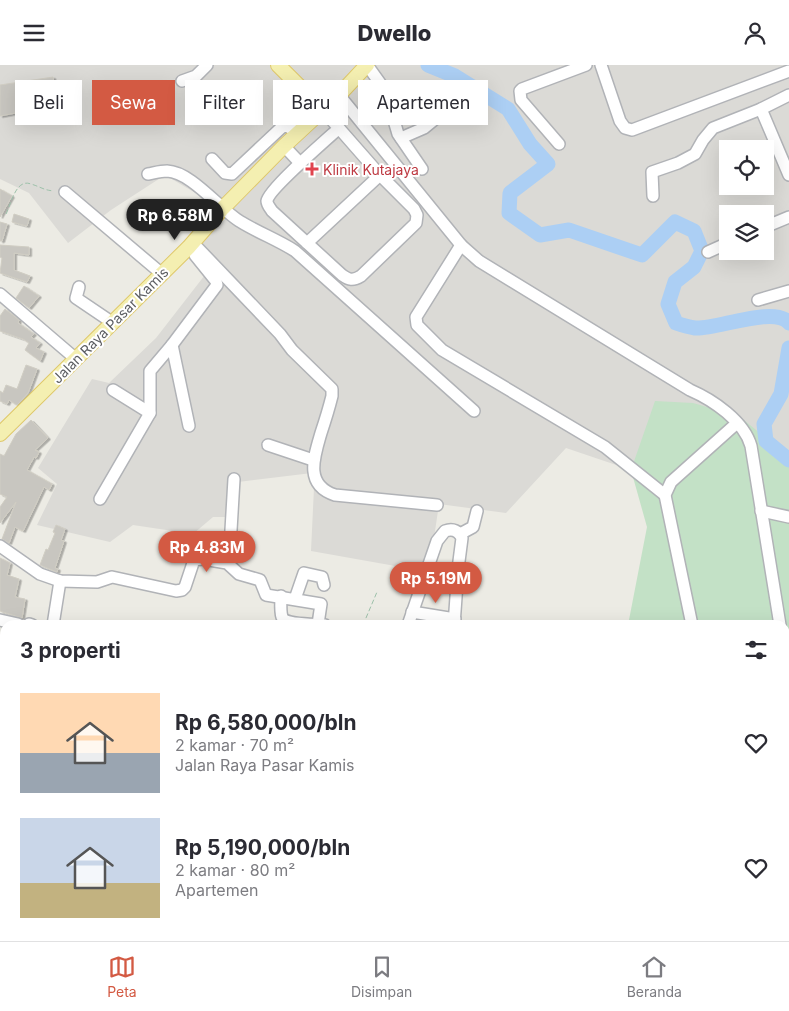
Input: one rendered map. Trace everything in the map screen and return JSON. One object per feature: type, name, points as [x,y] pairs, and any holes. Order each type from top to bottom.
[{"type":"main road","name":"Jalan Raya Pasar Kamis","points":[[348,85],[367,65]]},
{"type":"main road","points":[[284,67],[296,80]]},
{"type":"main road","name":"Jalan Raya Pasar Kamis","points":[[0,434],[191,245],[223,208],[307,125]]},
{"type":"street","points":[[182,81],[196,77],[207,65]]},
{"type":"street","points":[[367,65],[385,90],[394,123],[401,139],[422,169]]},
{"type":"street","points":[[558,144],[522,101],[519,93],[522,89],[586,65]]},
{"type":"street","points":[[601,65],[620,121],[625,128],[632,130],[789,71]]},
{"type":"street","points":[[653,196],[652,172],[678,163],[695,154],[713,128],[761,109],[789,95]]},
{"type":"street","points":[[348,106],[461,245],[479,261],[690,390],[710,399],[737,423],[748,437],[751,446],[779,620]]},
{"type":"street","points":[[761,109],[789,175]]},
{"type":"street","points":[[335,125],[414,209],[418,218],[416,223],[356,279],[346,278],[272,211],[267,201],[300,163],[338,129]]},
{"type":"street","points":[[401,139],[428,125]]},
{"type":"street","points":[[212,159],[225,173],[232,174],[282,127],[287,126],[298,133]]},
{"type":"street","points":[[284,146],[300,163]]},
{"type":"street","points":[[148,174],[166,171],[180,174],[194,183],[240,222],[296,251],[474,411]]},
{"type":"street","points":[[307,243],[380,175]]},
{"type":"street","points":[[65,192],[162,274]]},
{"type":"street","points":[[774,223],[789,217]]},
{"type":"street","points":[[100,499],[150,413],[150,371],[217,285],[191,245]]},
{"type":"street","points":[[191,245],[332,389],[332,396],[313,460],[316,481],[321,488],[335,495],[437,505]]},
{"type":"street","points":[[461,245],[416,317],[417,325],[442,350],[605,447],[665,495]]},
{"type":"street","points":[[708,252],[719,247]]},
{"type":"street","points":[[79,287],[76,297],[113,323]]},
{"type":"street","points":[[758,300],[789,291]]},
{"type":"street","points":[[0,294],[76,359]]},
{"type":"street","points":[[172,345],[189,426]]},
{"type":"street","points":[[113,390],[150,413]]},
{"type":"street","points":[[691,620],[665,495],[671,482],[737,423]]},
{"type":"street","points":[[268,445],[313,460]]},
{"type":"street","points":[[229,564],[234,479]]},
{"type":"street","points":[[460,534],[473,527],[476,511]]},
{"type":"street","points":[[761,511],[789,517]]},
{"type":"street","points":[[410,620],[437,541],[442,533],[448,530],[455,530],[462,538],[462,545],[454,620]]},
{"type":"street","points":[[0,546],[40,574],[60,581],[97,582],[112,577],[179,591],[185,587],[194,560],[203,559],[229,564],[239,574],[260,580],[266,595],[321,604],[322,620]]},
{"type":"street","points":[[295,599],[303,574],[322,577],[324,585]]},
{"type":"street","points":[[54,620],[60,581]]},
{"type":"street","points":[[281,596],[284,620]]},
{"type":"street","points":[[412,612],[446,620]]},
{"type":"path","points":[[6,214],[19,186],[23,183],[30,183],[43,190],[65,192]]},
{"type":"path","points":[[365,620],[377,592]]},
{"type":"shaded area","points":[[0,65],[789,65],[789,457],[786,454],[631,470],[566,448],[506,513],[439,504],[429,572],[311,551],[314,488],[312,473],[230,483],[225,517],[213,517],[193,534],[133,525],[110,542],[37,525],[57,484],[38,468],[92,379],[109,383],[156,338],[215,262],[199,242],[231,214],[165,175],[111,210],[68,243],[29,193],[0,179]]},
{"type":"green space","points":[[655,401],[693,403],[739,416],[789,457],[789,620],[629,620],[647,527],[631,470]]},
{"type":"building","points":[[53,77],[53,80],[33,80]]},
{"type":"building","points":[[15,83],[15,113],[0,116],[0,85]]},
{"type":"building","points":[[0,189],[12,196],[0,217]]},
{"type":"building","points":[[14,214],[29,219],[27,226],[12,222]]},
{"type":"building","points":[[0,222],[7,224],[2,241],[0,241]]},
{"type":"building","points":[[0,245],[29,247],[29,255],[14,253],[14,270],[30,276],[27,282],[0,273],[2,258],[0,257]]},
{"type":"building","points":[[24,286],[39,296],[29,308],[16,298]]},
{"type":"building","points":[[5,309],[19,320],[18,323],[34,334],[31,337],[40,343],[36,348],[44,352],[40,361],[25,350],[29,343],[0,331],[0,316]]},
{"type":"building","points":[[26,365],[37,369],[28,393],[17,405],[9,400],[7,404],[0,401],[0,391],[3,393],[6,385],[17,389]]},
{"type":"building","points":[[31,420],[48,438],[35,450],[39,452],[27,470],[52,484],[49,490],[44,487],[23,531],[15,527],[9,543],[2,539],[16,502],[0,523],[0,507],[7,497],[0,494],[0,454],[4,456],[16,434]]},
{"type":"building","points":[[56,525],[65,529],[61,540],[64,541],[55,568],[58,569],[57,572],[40,565],[55,533],[53,532]]},
{"type":"building","points":[[0,558],[10,563],[7,575],[19,579],[15,597],[25,599],[22,618],[0,611]]},
{"type":"waterway","points":[[428,65],[455,76],[508,109],[530,144],[548,164],[510,193],[509,213],[540,235],[569,230],[642,255],[675,222],[694,231],[702,251],[694,267],[675,282],[668,304],[676,323],[692,328],[704,328],[771,316],[782,318],[789,323]]},
{"type":"waterway","points":[[789,348],[781,394],[764,424],[766,441],[789,460]]},
{"type":"place","name":"Klinik Kutajaya","points":[[312,169]]}]
